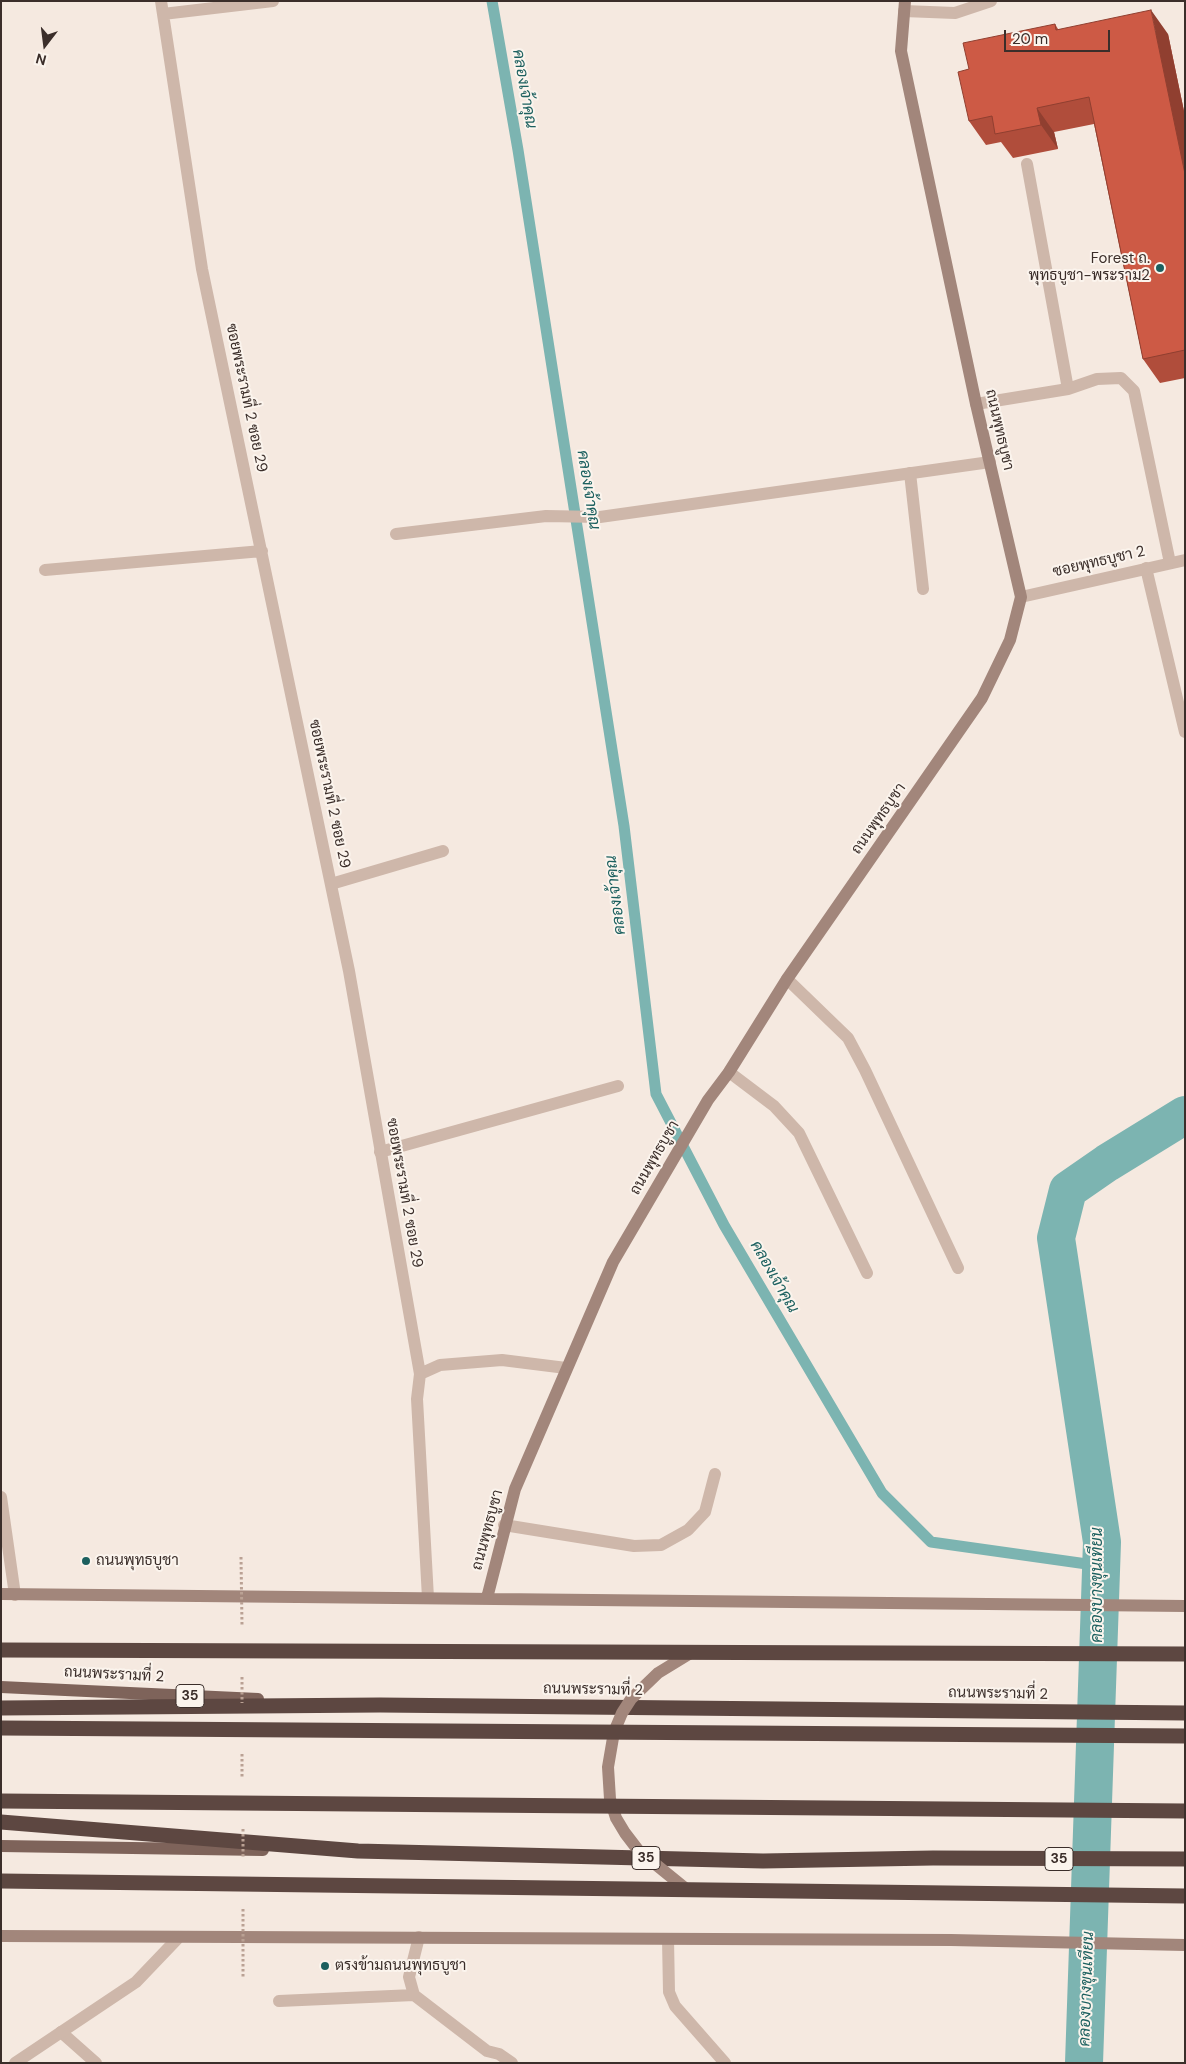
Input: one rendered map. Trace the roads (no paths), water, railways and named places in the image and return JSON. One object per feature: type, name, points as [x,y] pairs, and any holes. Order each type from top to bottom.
[{"type":"highway","points":[[1,1650],[1185,1654]]},
{"type":"highway","points":[[1,1708],[380,1705]]},
{"type":"highway","name":"ถนนพระรามที่ 2","points":[[380,1705],[1185,1713]]},
{"type":"highway","points":[[1,1728],[1185,1736]]},
{"type":"highway","points":[[1,1801],[1185,1811]]},
{"type":"highway","points":[[1,1822],[358,1851]]},
{"type":"highway","name":"35","points":[[358,1851],[763,1861],[934,1858],[1185,1859]]},
{"type":"highway","points":[[1,1881],[1185,1896]]},
{"type":"main road","name":"ถนนพุทธบูชา","points":[[488,1598],[504,1525],[515,1489],[604,1280],[708,1100],[729,1072],[787,979],[982,698],[1010,640],[1021,597],[976,404],[901,51],[904,6]]},
{"type":"main road","points":[[1,1594],[960,1602],[1185,1606]]},
{"type":"main road","points":[[686,1889],[638,1850],[625,1833],[616,1818],[610,1799],[608,1768],[614,1732],[622,1713],[631,1699],[658,1673],[694,1651]]},
{"type":"main road","name":"ถนนพระรามที่ 2","points":[[1,1687],[380,1705]]},
{"type":"main road","name":"35","points":[[1,1846],[358,1851]]},
{"type":"main road","points":[[1,1936],[951,1940],[1185,1944]]},
{"type":"street","name":"ซอยพระรามที่ 2 ซอย 29","points":[[161,1],[202,269],[349,971],[420,1374],[417,1399],[428,1598]]},
{"type":"street","points":[[163,14],[273,1]]},
{"type":"street","points":[[904,6],[955,13],[991,1]]},
{"type":"street","points":[[1027,164],[1068,389]]},
{"type":"street","points":[[976,404],[1068,389],[1097,379],[1121,378],[1134,391],[1170,563]]},
{"type":"street","points":[[396,534],[546,516],[600,517],[990,462]]},
{"type":"street","points":[[910,473],[923,589]]},
{"type":"street","points":[[45,570],[262,551]]},
{"type":"street","name":"ซอยพุทธบูชา 2","points":[[1021,597],[1185,560]]},
{"type":"street","points":[[1146,568],[1185,732]]},
{"type":"street","points":[[331,884],[442,851]]},
{"type":"street","points":[[787,979],[848,1038],[865,1070],[958,1268]]},
{"type":"street","points":[[729,1072],[774,1106],[799,1133],[867,1273]]},
{"type":"street","points":[[380,1152],[618,1086]]},
{"type":"street","points":[[420,1374],[440,1365],[502,1360],[566,1368]]},
{"type":"street","points":[[504,1525],[634,1546],[661,1545],[688,1530],[705,1512],[715,1474]]},
{"type":"street","points":[[1,1497],[15,1595]]},
{"type":"street","points":[[15,2063],[136,1982],[179,1937]]},
{"type":"street","points":[[419,1937],[409,1977],[414,1995],[487,2051],[499,2054],[512,2063]]},
{"type":"street","points":[[668,1939],[670,1992],[675,2006],[726,2063]]},
{"type":"street","points":[[279,2001],[414,1995]]},
{"type":"street","points":[[61,2032],[96,2063]]},
{"type":"waterway","name":"คลองเจ้าคุณ","points":[[492,1],[518,150],[624,826],[656,1094],[724,1225],[882,1493],[931,1542],[1101,1566]]},
{"type":"waterway","name":"คลองบางขุนเทียน","points":[[1084,2063],[1102,1542],[1056,1238],[1068,1190],[1107,1163],[1185,1115]]},
{"type":"place","name":"Forest ถ. พุทธบูชา-พระราม2","points":[[1160,268]]},
{"type":"place","name":"ถนนพุทธบูชา","points":[[86,1561]]},
{"type":"place","name":"ตรงข้ามถนนพุทธบูชา","points":[[325,1966]]}]
